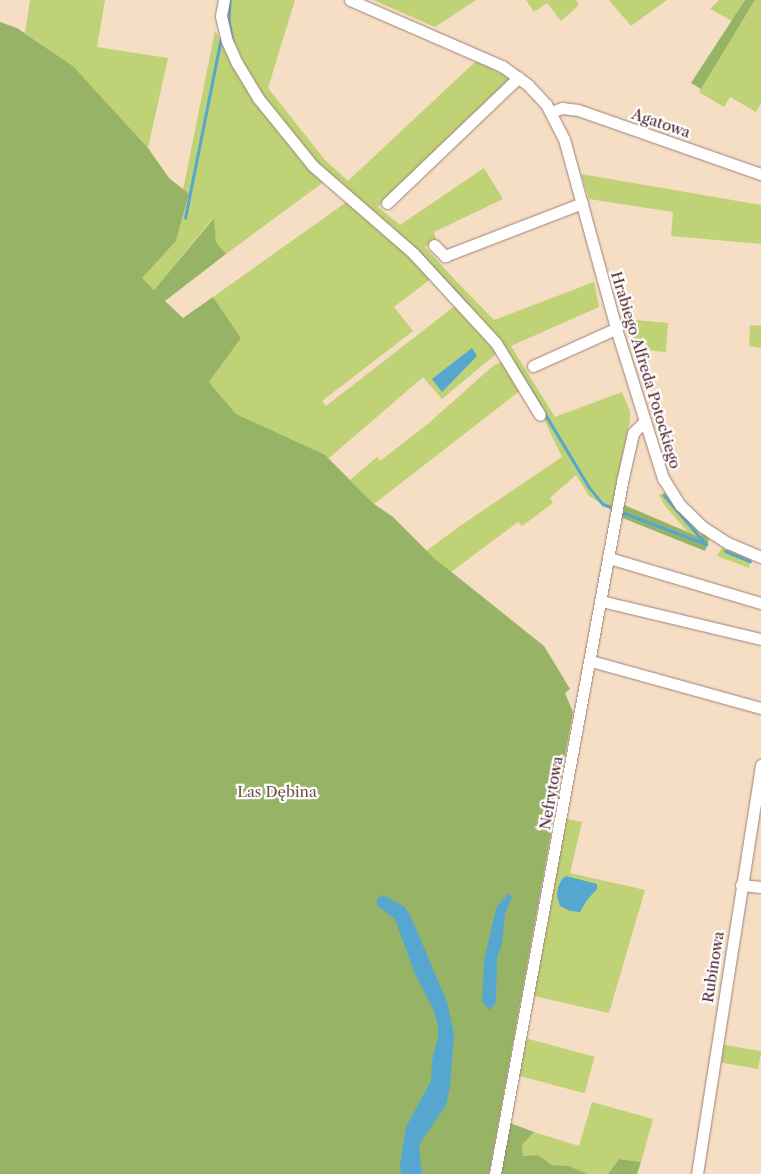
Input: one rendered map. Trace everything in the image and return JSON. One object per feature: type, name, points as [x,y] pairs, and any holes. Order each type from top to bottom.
[{"type":"street","points":[[224,0],[221,16],[227,41],[237,63],[258,98],[313,166],[413,253],[496,343],[540,415]]},
{"type":"street","name":"Hrabiego Alfreda Potockiego","points":[[350,0],[486,58],[519,77],[540,97],[551,112],[564,139],[644,422],[663,478],[680,505],[717,537],[761,557]]},
{"type":"street","points":[[387,203],[519,77]]},
{"type":"street","name":"Agatowa","points":[[551,112],[562,108],[571,108],[761,174]]},
{"type":"street","points":[[434,245],[445,256],[582,203]]},
{"type":"street","points":[[533,366],[617,328]]},
{"type":"street","name":"Nefrytowa","points":[[495,1174],[633,433],[644,422]]},
{"type":"street","points":[[609,558],[761,603]]},
{"type":"street","points":[[601,601],[761,639]]},
{"type":"street","points":[[591,661],[761,708]]},
{"type":"street","name":"Rubinowa","points":[[697,1174],[761,765]]},
{"type":"street","points":[[741,885],[761,887]]},
{"type":"green space","points":[[30,0],[105,0],[97,47],[168,58],[148,148],[73,66],[25,33]]},
{"type":"green space","points":[[227,0],[295,0],[268,88],[325,160],[348,181],[476,61],[512,79],[378,207],[400,225],[484,168],[503,199],[434,232],[436,239],[425,247],[456,281],[494,320],[594,282],[599,307],[511,346],[555,417],[622,392],[630,411],[630,421],[611,510],[589,496],[576,475],[550,498],[553,503],[522,526],[518,522],[451,572],[426,551],[562,457],[540,411],[503,350],[333,181],[273,113],[234,53],[224,18]]},
{"type":"green space","points":[[373,0],[476,0],[435,27]]},
{"type":"green space","points":[[526,0],[576,0],[579,5],[561,21],[547,3],[534,12]]},
{"type":"green space","points":[[609,0],[667,0],[631,26]]},
{"type":"green space","points":[[719,0],[745,0],[732,21],[710,9]]},
{"type":"green space","points":[[745,0],[755,0],[701,89],[691,83]]},
{"type":"green space","points":[[755,0],[761,0],[761,103],[756,112],[730,97],[724,107],[699,92]]},
{"type":"green space","name":"Las Dębina","points":[[0,22],[17,28],[73,66],[148,148],[169,178],[189,194],[176,241],[142,278],[154,290],[214,218],[216,242],[226,254],[165,301],[183,318],[213,297],[241,338],[209,382],[236,414],[325,455],[374,504],[393,517],[434,558],[544,646],[570,689],[565,693],[573,712],[489,1174],[0,1174]]},
{"type":"green space","points":[[215,31],[250,95],[325,181],[226,254],[216,242],[213,218],[154,290],[141,278],[176,241],[189,195],[183,190]]},
{"type":"green space","points":[[581,174],[761,205],[761,244],[671,236],[673,212],[589,199]]},
{"type":"green space","points":[[348,201],[407,252],[432,278],[394,307],[413,331],[322,401],[326,406],[456,305],[493,344],[496,354],[442,399],[423,377],[328,459],[236,414],[209,382],[241,338],[213,297]]},
{"type":"green space","points":[[625,319],[668,323],[666,352],[634,349]]},
{"type":"green space","points":[[750,325],[761,326],[761,348],[749,346]]},
{"type":"green space","points":[[503,362],[521,390],[374,504],[350,480],[377,457],[380,461],[429,423],[494,365]]},
{"type":"green space","points":[[666,492],[678,510],[704,535],[697,536],[687,531],[665,506],[659,495]]},
{"type":"green space","points":[[622,504],[697,536],[704,535],[709,539],[705,551],[620,517]]},
{"type":"green space","points":[[723,546],[751,558],[749,568],[717,556]]},
{"type":"green space","points":[[566,819],[582,822],[570,873],[645,890],[609,1013],[534,996]]},
{"type":"green space","points":[[525,1038],[595,1057],[585,1093],[515,1075]]},
{"type":"green space","points":[[720,1044],[761,1051],[758,1069],[717,1062]]},
{"type":"green space","points":[[592,1102],[653,1119],[641,1162],[619,1159],[608,1174],[588,1174],[569,1166],[552,1165],[538,1155],[523,1156],[522,1145],[534,1132],[579,1146]]},
{"type":"green space","points":[[510,1123],[534,1132],[522,1145],[523,1156],[538,1155],[552,1165],[569,1166],[588,1174],[501,1174]]},
{"type":"green space","points":[[619,1159],[641,1162],[637,1174],[608,1174]]},
{"type":"water","points":[[472,348],[477,356],[442,392],[432,379]]},
{"type":"water","points":[[566,876],[597,884],[597,889],[587,900],[580,912],[570,911],[560,906],[557,896],[558,887]]},
{"type":"water","points":[[509,893],[512,897],[505,914],[502,944],[497,958],[496,1003],[489,1010],[482,1001],[484,961],[496,908]]},
{"type":"water","points":[[383,895],[405,907],[411,917],[447,1002],[454,1034],[450,1087],[446,1105],[419,1145],[422,1174],[401,1174],[400,1164],[406,1127],[431,1081],[438,1025],[434,1011],[414,972],[395,919],[377,905],[377,899]]},
{"type":"waterway","points":[[230,0],[229,21],[233,42]]},
{"type":"waterway","points":[[185,218],[221,38]]},
{"type":"waterway","points":[[413,246],[469,306]]},
{"type":"waterway","points":[[514,363],[540,405]]},
{"type":"waterway","points":[[544,412],[589,487],[603,504],[611,507]]},
{"type":"waterway","points":[[664,495],[705,543]]},
{"type":"waterway","points":[[624,513],[706,544]]},
{"type":"waterway","points":[[725,551],[750,561]]}]
